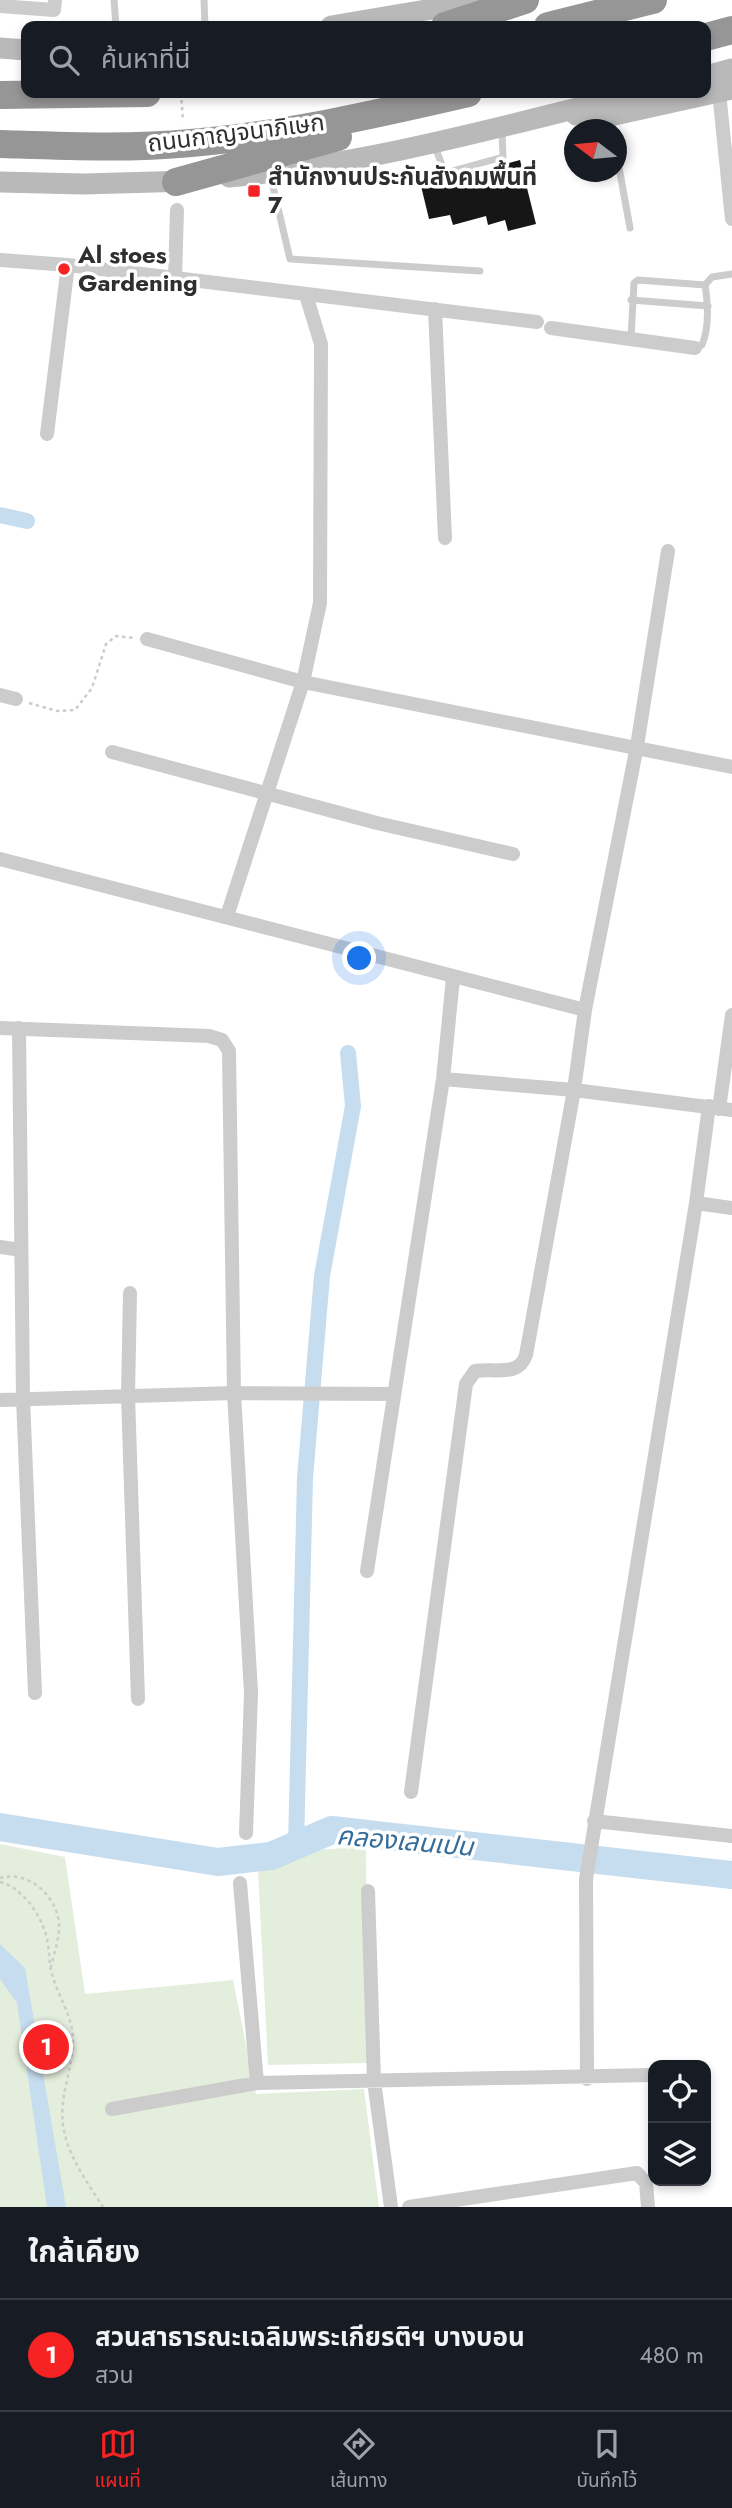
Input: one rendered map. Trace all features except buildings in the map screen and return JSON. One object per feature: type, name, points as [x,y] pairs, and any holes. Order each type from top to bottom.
[{"type":"highway","points":[[460,21],[525,0]]},
{"type":"highway","points":[[568,21],[653,0]]},
{"type":"highway","points":[[711,36],[732,30]]},
{"type":"highway","name":"ถนนกาญจนาภิเษก","points":[[0,95],[21,95]]},
{"type":"highway","name":"ถนนกาญจนาภิเษก","points":[[0,144],[79,147],[190,144],[446,98]]},
{"type":"highway","points":[[176,182],[351,133],[411,106]]},
{"type":"main road","points":[[343,21],[371,9],[476,1]]},
{"type":"main road","points":[[0,48],[21,50]]},
{"type":"main road","points":[[719,86],[732,69]]},
{"type":"main road","points":[[0,181],[176,182],[270,173],[433,143],[617,98]]},
{"type":"main road","points":[[624,119],[684,98]]},
{"type":"main road","points":[[555,113],[589,119]]},
{"type":"street","points":[[0,6],[54,10],[55,0]]},
{"type":"street","points":[[719,86],[732,219]]},
{"type":"street","points":[[175,279],[177,211]]},
{"type":"street","points":[[0,260],[68,265],[537,322]]},
{"type":"street","points":[[47,434],[68,265]]},
{"type":"street","points":[[227,916],[303,682],[320,603],[321,344],[306,295]]},
{"type":"street","points":[[435,309],[445,538]]},
{"type":"street","points":[[551,328],[695,348]]},
{"type":"street","points":[[411,1792],[466,1384],[475,1371],[516,1370],[523,1365],[574,1090],[585,1010],[637,746],[668,551]]},
{"type":"street","points":[[147,639],[303,682],[732,766]]},
{"type":"street","points":[[0,695],[16,699]]},
{"type":"street","points":[[112,752],[266,795],[513,854]]},
{"type":"street","points":[[0,859],[585,1010]]},
{"type":"street","points":[[367,1571],[443,1079],[453,978]]},
{"type":"street","points":[[587,2078],[586,1879],[696,1203],[720,1108],[732,1015]]},
{"type":"street","points":[[0,1028],[209,1036],[222,1040],[229,1051],[234,1393],[251,1693],[246,1833]]},
{"type":"street","points":[[19,1028],[23,1398],[36,1693]]},
{"type":"street","points":[[443,1079],[574,1090],[720,1108]]},
{"type":"street","points":[[696,1203],[732,1208]]},
{"type":"street","points":[[0,1247],[21,1250]]},
{"type":"street","points":[[130,1293],[128,1396],[138,1699]]},
{"type":"street","points":[[0,1400],[234,1393],[393,1394]]},
{"type":"street","points":[[593,1828],[732,1836]]},
{"type":"street","points":[[240,1883],[257,2083]]},
{"type":"street","points":[[368,1891],[374,2081],[391,2207]]},
{"type":"street","points":[[112,2109],[257,2083],[648,2075]]},
{"type":"street","points":[[409,2207],[637,2173],[643,2176],[646,2183],[648,2207]]},
{"type":"lane","points":[[114,0],[116,21]]},
{"type":"lane","points":[[204,0],[205,21]]},
{"type":"lane","points":[[433,143],[445,173],[503,157],[501,127]]},
{"type":"lane","points":[[270,173],[290,259],[480,271]]},
{"type":"lane","points":[[622,182],[630,228]]},
{"type":"lane","points":[[695,348],[702,345],[705,337],[708,306],[705,285],[712,277],[732,274]]},
{"type":"lane","points":[[631,338],[632,287],[638,280],[705,285]]},
{"type":"lane","points":[[631,300],[708,306]]},
{"type":"path","points":[[16,699],[57,711],[75,710],[92,688],[106,644],[116,636],[147,639]]},
{"type":"path","points":[[0,1880],[11,1875],[35,1882],[49,1897],[59,1923],[51,1970]]},
{"type":"path","points":[[0,1880],[18,1890],[37,1914],[46,1933],[51,1970],[71,2021],[73,2038],[62,2104],[63,2127],[77,2166],[103,2207]]},
{"type":"green space","points":[[0,1844],[65,1857],[85,1994],[233,1980],[256,2094],[364,2089],[379,2207],[0,2207]]},
{"type":"green space","points":[[366,1847],[367,2063],[268,2065],[258,1870],[312,1850]]},
{"type":"water","points":[[0,1944],[25,1968],[66,2207],[47,2207],[17,2003],[0,1979]]},
{"type":"waterway","points":[[0,515],[27,521]]},
{"type":"waterway","points":[[296,1846],[305,1478],[322,1276],[353,1106],[348,1053]]},
{"type":"waterway","name":"คลองเลนเปน","points":[[0,1827],[218,1862],[271,1856],[332,1830],[732,1875]]},
{"type":"place","name":"สำนักงานประกันสังคมพื้นที่ 7","points":[[254,191]]},
{"type":"place","name":"Al stoes Gardening","points":[[64,269]]},
{"type":"place","name":"สวนสาธารณะเฉลิมพระเกียรติฯ บางบอน","points":[[46,2047]]}]
